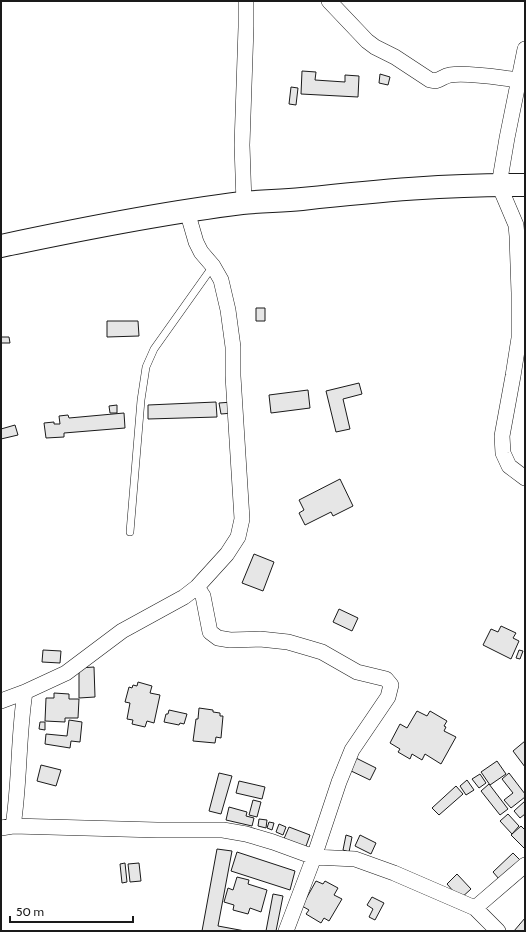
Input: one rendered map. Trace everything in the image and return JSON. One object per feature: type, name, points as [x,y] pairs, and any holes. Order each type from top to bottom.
[{"type":"highway","points":[[1,246],[106,224],[244,203],[284,201],[395,189],[500,184],[525,185]]},
{"type":"street","points":[[244,203],[242,145],[246,1]]},
{"type":"street","points":[[329,1],[367,41],[430,80],[439,80],[451,75],[468,75],[518,80]]},
{"type":"street","points":[[525,49],[507,138],[500,184],[516,225],[519,293],[519,338],[502,436],[503,454],[509,466],[525,478]]},
{"type":"street","points":[[1,701],[66,673],[122,631],[184,597],[197,587],[227,554],[238,537],[242,519],[233,376],[233,347],[228,310],[221,280],[213,266],[201,252],[196,242],[187,211]]},
{"type":"street","points":[[197,587],[203,596],[210,632],[218,638],[230,640],[260,639],[288,642],[322,652],[357,672],[386,679],[390,685],[388,697],[352,750],[339,782],[314,857],[286,931]]},
{"type":"street","points":[[24,692],[20,719],[16,809],[7,827],[224,830],[246,834],[314,857],[355,859],[394,873],[475,908],[498,931]]},
{"type":"street","points":[[475,908],[525,865]]},
{"type":"lane","points":[[130,532],[141,400],[146,367],[154,349],[213,266]]},
{"type":"building","points":[[302,71],[316,72],[315,80],[345,82],[345,75],[359,76],[358,97],[301,94]]},
{"type":"building","points":[[380,74],[390,77],[388,85],[379,83]]},
{"type":"building","points":[[291,87],[298,88],[296,105],[289,104]]},
{"type":"building","points":[[256,308],[265,308],[265,321],[256,321]]},
{"type":"building","points":[[107,321],[138,321],[139,336],[107,337]]},
{"type":"building","points":[[1,337],[9,337],[10,343],[1,343]]},
{"type":"building","points":[[359,383],[362,394],[343,399],[350,429],[336,432],[326,391]]},
{"type":"building","points":[[308,390],[310,408],[271,413],[269,395]]},
{"type":"building","points":[[216,402],[217,417],[148,419],[148,405]]},
{"type":"building","points":[[232,402],[233,413],[221,414],[219,403]]},
{"type":"building","points":[[117,405],[117,413],[110,413],[109,406]]},
{"type":"building","points":[[124,413],[125,428],[64,433],[64,437],[46,438],[44,423],[54,422],[54,424],[60,424],[59,416],[68,415],[69,418]]},
{"type":"building","points":[[15,425],[18,435],[1,439],[1,429]]},
{"type":"building","points":[[340,479],[353,506],[333,516],[331,512],[305,525],[299,513],[304,510],[299,500]]},
{"type":"building","points":[[254,554],[274,562],[263,591],[242,583]]},
{"type":"building","points":[[339,609],[358,618],[352,631],[333,622]]},
{"type":"building","points":[[501,626],[516,633],[513,638],[519,641],[511,659],[483,645],[491,629],[498,632]]},
{"type":"building","points":[[43,650],[61,651],[60,663],[42,662]]},
{"type":"building","points":[[519,650],[523,651],[520,659],[516,658]]},
{"type":"building","points":[[94,667],[95,697],[79,698],[79,668]]},
{"type":"building","points":[[138,682],[152,686],[150,693],[160,695],[154,723],[147,721],[145,727],[132,724],[133,720],[127,719],[130,703],[125,702],[129,687],[132,688],[133,685],[137,686]]},
{"type":"building","points":[[54,693],[69,694],[69,699],[79,699],[78,718],[65,718],[65,722],[45,721],[46,698],[54,698]]},
{"type":"building","points":[[199,708],[213,710],[213,712],[220,713],[220,716],[223,716],[221,738],[216,737],[215,743],[193,741]]},
{"type":"building","points":[[169,710],[187,714],[184,724],[180,723],[179,725],[164,722],[166,714],[168,714]]},
{"type":"building","points":[[417,711],[427,716],[430,711],[447,721],[444,726],[446,727],[444,731],[456,737],[441,764],[425,754],[422,760],[412,754],[410,759],[398,752],[400,749],[390,743],[400,724],[407,728]]},
{"type":"building","points":[[69,720],[82,722],[80,742],[71,741],[70,748],[45,744],[46,734],[67,736]]},
{"type":"building","points":[[40,722],[45,722],[45,730],[39,729]]},
{"type":"building","points":[[525,741],[525,767],[513,751]]},
{"type":"building","points":[[354,757],[376,768],[370,780],[347,769]]},
{"type":"building","points":[[497,761],[506,774],[490,785],[481,772]]},
{"type":"building","points":[[41,765],[61,770],[56,786],[37,781]]},
{"type":"building","points":[[219,773],[232,776],[221,814],[209,811]]},
{"type":"building","points":[[509,773],[525,794],[525,797],[511,808],[504,800],[513,793],[502,779]]},
{"type":"building","points":[[480,774],[486,783],[479,788],[472,779]]},
{"type":"building","points":[[467,780],[474,790],[466,795],[460,786]]},
{"type":"building","points":[[239,781],[265,787],[262,799],[236,793]]},
{"type":"building","points":[[489,784],[508,809],[500,815],[481,791]]},
{"type":"building","points":[[456,786],[463,794],[439,815],[432,808]]},
{"type":"building","points":[[253,800],[261,802],[257,817],[249,815]]},
{"type":"building","points":[[525,801],[525,814],[520,818],[514,811]]},
{"type":"building","points":[[229,807],[247,812],[246,816],[254,818],[252,826],[226,820]]},
{"type":"building","points":[[508,814],[519,826],[512,834],[500,821]]},
{"type":"building","points":[[259,819],[267,820],[266,828],[258,826]]},
{"type":"building","points":[[269,822],[274,823],[272,830],[267,828]]},
{"type":"building","points":[[279,824],[286,827],[283,835],[276,832]]},
{"type":"building","points":[[521,826],[525,830],[525,849],[511,835]]},
{"type":"building","points":[[289,827],[310,835],[305,849],[283,841]]},
{"type":"building","points":[[346,835],[352,837],[349,852],[343,850]]},
{"type":"building","points":[[360,835],[376,843],[371,854],[355,846]]},
{"type":"building","points":[[217,849],[232,851],[218,926],[245,931],[202,931]]},
{"type":"building","points":[[237,852],[295,871],[290,890],[231,871]]},
{"type":"building","points":[[513,853],[520,860],[499,879],[493,872]]},
{"type":"building","points":[[125,863],[127,882],[122,883],[120,864]]},
{"type":"building","points":[[139,863],[141,881],[130,882],[128,864]]},
{"type":"building","points":[[457,874],[471,889],[460,899],[447,884]]},
{"type":"building","points":[[237,877],[249,880],[248,884],[267,890],[261,912],[250,908],[248,914],[233,910],[234,905],[224,902],[228,888],[233,890]]},
{"type":"building","points":[[316,881],[323,884],[325,881],[338,888],[334,895],[342,899],[329,921],[324,918],[321,923],[306,914],[309,910],[302,906]]},
{"type":"building","points":[[273,894],[283,896],[276,931],[266,931]]},
{"type":"building","points":[[372,897],[384,903],[375,920],[369,917],[373,909],[367,905]]},
{"type":"building","points":[[525,918],[525,931],[514,931]]}]
